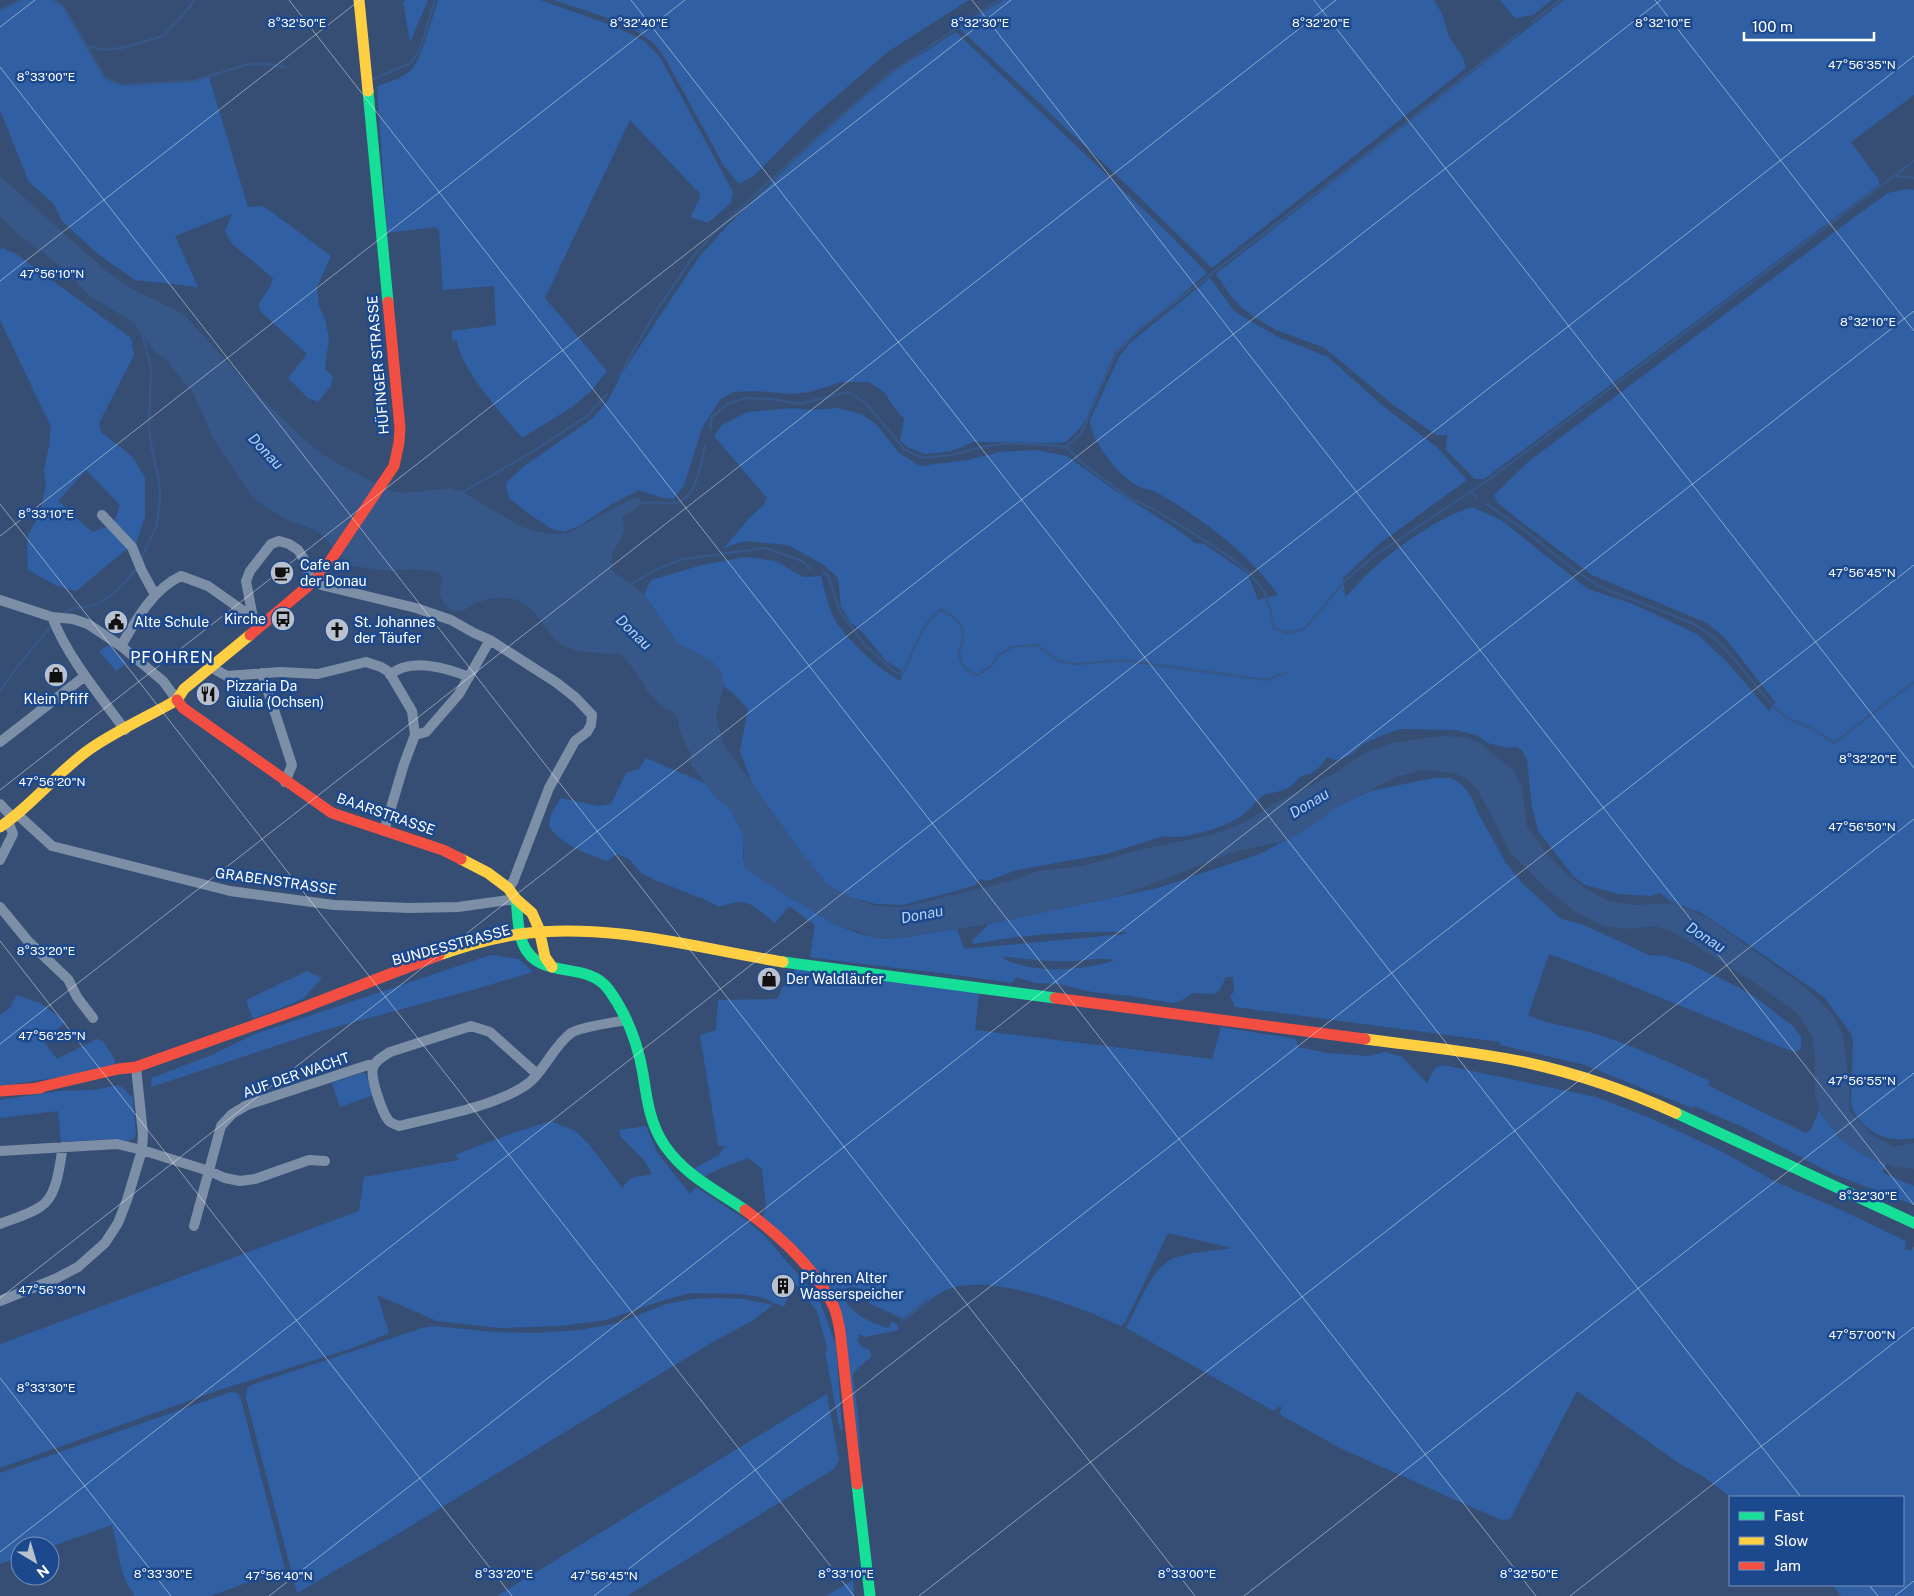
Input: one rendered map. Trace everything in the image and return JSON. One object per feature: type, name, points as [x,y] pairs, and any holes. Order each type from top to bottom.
[{"type":"street","name":"HÜFINGER STRASSE","points":[[10,820],[90,749],[177,700],[184,689],[318,578],[394,466],[400,428],[359,0]]},
{"type":"street","points":[[102,515],[132,547],[155,595]]},
{"type":"street","points":[[253,618],[246,581],[250,571],[271,544],[279,540],[298,550],[304,559],[308,573],[318,578],[321,585],[416,608],[451,620],[490,640],[557,683],[576,698],[592,715],[591,725],[587,732],[575,742],[548,788],[513,882],[508,888]]},
{"type":"street","points":[[121,646],[136,620],[155,595],[172,580],[181,576],[208,586],[263,625]]},
{"type":"street","points":[[0,600],[52,617],[73,618],[88,624],[121,646],[163,681],[177,700]]},
{"type":"street","points":[[52,617],[59,634],[85,676],[125,730]]},
{"type":"street","points":[[415,736],[426,732],[459,694],[490,640]]},
{"type":"street","points":[[213,666],[216,670],[227,676],[280,672],[318,674],[366,662],[381,667],[390,675],[412,711],[415,736],[404,764],[384,831]]},
{"type":"street","points":[[390,675],[404,668],[428,666],[453,670],[468,677]]},
{"type":"street","points":[[262,673],[292,765],[285,782]]},
{"type":"street","points":[[0,742],[85,676]]},
{"type":"street","name":"BAARSTRASSE","points":[[177,700],[183,708],[285,782],[332,813],[443,850],[488,873],[508,888],[516,899],[532,913],[537,921],[545,957],[552,967]]},
{"type":"street","name":"GRABENSTRASSE","points":[[0,804],[10,820],[52,846],[230,891],[334,905],[409,908],[458,907],[516,899]]},
{"type":"street","points":[[0,860],[13,834],[10,820]]},
{"type":"street","name":"BAARSTRASSE","points":[[516,899],[522,939]]},
{"type":"street","points":[[0,907],[28,940],[68,979],[77,997],[93,1018]]},
{"type":"street","name":"BUNDESSTRASSE","points":[[0,1091],[32,1089],[118,1069],[137,1071],[350,990],[435,963],[522,939],[578,930],[659,939],[802,964],[1524,1062],[1584,1078],[1654,1103],[1914,1222]]},
{"type":"street","points":[[522,939],[526,952],[541,965],[597,978],[607,986],[619,1003],[627,1020],[641,1067],[650,1117],[663,1144],[680,1166],[696,1179],[766,1226],[805,1267],[834,1307],[840,1331],[870,1596]]},
{"type":"street","points":[[537,1074],[490,1032],[471,1026],[390,1052],[374,1065],[372,1078],[386,1117],[390,1123],[399,1126],[498,1100],[525,1086],[537,1074],[560,1043],[573,1031],[627,1020]]},
{"type":"street","name":"AUF DER WACHT","points":[[194,1226],[220,1126],[232,1114],[247,1105],[368,1065],[374,1065]]},
{"type":"street","points":[[0,1301],[70,1271],[87,1260],[112,1234],[123,1212],[142,1150],[143,1134],[137,1071]]},
{"type":"street","points":[[0,1151],[117,1144],[209,1170],[225,1178],[240,1181],[255,1179],[309,1160],[325,1160]]},
{"type":"street","points":[[0,1224],[40,1208],[48,1200],[54,1189],[63,1147]]},
{"type":"shaded area","points":[[21,0],[54,0],[63,6],[105,78],[122,85],[192,81],[209,77],[248,207],[261,206],[269,210],[331,256],[317,287],[319,306],[325,319],[329,338],[325,369],[333,377],[331,386],[318,402],[308,398],[288,378],[307,354],[260,311],[259,304],[271,285],[273,278],[231,243],[225,231],[233,213],[175,236],[198,287],[135,280],[98,254],[62,221],[54,204],[29,182],[0,110],[0,10]]},
{"type":"shaded area","points":[[406,0],[428,0],[410,42],[403,2]]},
{"type":"shaded area","points":[[438,0],[540,0],[611,25],[643,40],[660,57],[733,192],[731,203],[708,223],[690,217],[700,198],[700,194],[630,120],[545,298],[607,371],[591,391],[572,407],[522,438],[474,378],[460,352],[457,340],[452,341],[452,331],[496,325],[494,286],[443,290],[439,231],[436,227],[387,233],[377,86],[395,80],[415,65]]},
{"type":"shaded area","points":[[554,0],[969,0],[889,51],[811,118],[754,176],[739,184],[724,166],[665,58],[652,42],[637,31],[626,26]]},
{"type":"shaded area","points":[[1003,0],[1434,0],[1442,14],[1449,37],[1463,57],[1466,68],[1212,268],[1131,189],[959,28]]},
{"type":"shaded area","points":[[1500,0],[1552,0],[1533,15],[1515,18]]},
{"type":"shaded area","points":[[1564,0],[1914,0],[1914,95],[1851,142],[1879,180],[1879,185],[1484,479],[1475,479],[1446,450],[1447,435],[1436,435],[1392,404],[1325,348],[1274,329],[1256,318],[1241,307],[1231,296],[1216,274]]},
{"type":"shaded area","points":[[956,32],[1167,232],[1207,273],[1115,352],[1086,419],[1079,429],[1066,442],[973,442],[952,451],[925,454],[907,447],[900,440],[904,419],[885,393],[869,382],[842,382],[809,392],[791,394],[756,391],[733,392],[720,400],[702,428],[684,485],[674,499],[659,497],[639,490],[610,505],[581,525],[564,532],[550,528],[510,499],[506,488],[507,482],[523,467],[593,418],[608,400],[623,372],[699,257],[727,226],[794,161],[895,71]]},
{"type":"shaded area","points":[[1907,189],[1914,190],[1914,1138],[1895,1139],[1885,1137],[1876,1134],[1861,1122],[1851,1105],[1853,1041],[1851,1034],[1824,997],[1702,913],[1670,901],[1660,893],[1650,896],[1619,894],[1585,885],[1574,877],[1538,831],[1532,807],[1527,760],[1522,750],[1516,747],[1508,748],[1488,743],[1476,735],[1456,730],[1400,729],[1363,744],[1352,754],[1341,759],[1335,760],[1327,757],[1316,770],[1301,776],[1288,788],[1264,795],[1241,816],[1204,832],[1181,837],[1164,836],[1106,854],[1017,870],[987,881],[980,879],[975,885],[963,889],[903,905],[876,904],[850,897],[827,884],[798,849],[751,781],[740,751],[748,709],[724,686],[721,672],[678,643],[644,595],[651,580],[702,565],[746,557],[776,561],[803,577],[821,576],[832,614],[844,632],[872,661],[901,681],[901,670],[886,661],[864,634],[850,622],[841,607],[838,578],[824,565],[788,545],[744,541],[724,548],[750,517],[763,506],[767,498],[714,436],[722,425],[748,412],[793,408],[810,410],[839,408],[861,414],[877,425],[898,452],[920,466],[968,460],[1000,452],[1036,450],[1067,456],[1195,543],[1204,544],[1248,574],[1258,600],[1278,595],[1256,568],[1220,535],[1170,500],[1156,492],[1138,486],[1123,475],[1100,447],[1091,428],[1090,420],[1119,357],[1131,342],[1210,278],[1234,311],[1278,337],[1328,357],[1384,407],[1437,447],[1467,480],[1379,544],[1343,578],[1345,597],[1372,570],[1409,540],[1447,517],[1472,507],[1501,520],[1588,589],[1633,604],[1697,634],[1727,662],[1769,711],[1775,702],[1726,639],[1707,623],[1592,575],[1498,503],[1494,495],[1529,461],[1856,216],[1888,193]]},
{"type":"shaded area","points":[[2,248],[16,254],[131,338],[134,355],[99,423],[101,432],[133,457],[145,478],[145,517],[135,546],[114,523],[120,505],[86,470],[58,501],[92,532],[110,526],[128,548],[76,591],[57,586],[28,570],[28,535],[40,513],[46,485],[44,470],[51,427],[0,320],[0,250]]},
{"type":"shaded area","points":[[109,645],[127,663],[116,671],[99,651]]},
{"type":"shaded area","points":[[646,758],[705,783],[718,799],[731,810],[743,835],[743,860],[760,879],[834,924],[880,939],[902,938],[957,929],[964,949],[1126,934],[1126,932],[1088,932],[1012,938],[974,944],[972,941],[989,924],[1158,888],[1260,854],[1318,822],[1333,809],[1370,791],[1434,778],[1451,778],[1462,785],[1471,796],[1478,813],[1506,863],[1522,883],[1561,919],[1584,925],[1649,955],[1665,956],[1690,964],[1736,986],[1755,997],[1794,1027],[1801,1037],[1801,1049],[1795,1052],[1786,1049],[1603,974],[1549,954],[1528,1015],[1545,1022],[1599,1035],[1655,1056],[1710,1081],[1707,1085],[1806,1133],[1811,1129],[1819,1110],[1840,1139],[1865,1156],[1886,1164],[1883,1173],[1914,1186],[1914,1205],[1831,1173],[1745,1128],[1694,1106],[1692,1108],[1585,1065],[1500,1045],[1500,1042],[1235,1007],[1230,996],[1234,992],[1233,977],[1226,977],[1220,990],[1215,994],[1193,993],[1173,1003],[1092,992],[1059,984],[1035,983],[1016,977],[1012,983],[810,957],[815,925],[789,906],[775,923],[755,907],[744,902],[719,907],[641,873],[629,859],[617,854],[607,861],[583,852],[560,838],[549,826],[551,814],[561,798],[598,806],[611,804],[626,773],[639,769]],"holes":[[[1000,956],[1055,961],[1115,960],[1073,969],[1040,969],[1011,962]]]},
{"type":"shaded area","points":[[491,955],[519,959],[533,972],[321,1031],[151,1087],[152,1078],[214,1054],[255,1034]]},
{"type":"shaded area","points":[[797,968],[979,993],[975,1030],[1212,1059],[1221,1027],[1296,1039],[1298,1047],[1327,1053],[1368,1056],[1385,1052],[1402,1057],[1427,1083],[1435,1068],[1443,1065],[1596,1097],[1650,1118],[1719,1150],[1774,1181],[1906,1241],[1905,1249],[1911,1251],[1914,1246],[1914,1596],[1841,1596],[1834,1586],[1904,1586],[1904,1496],[1729,1496],[1703,1476],[1680,1464],[1577,1391],[1510,1519],[1502,1520],[1340,1448],[1279,1414],[1282,1408],[1280,1406],[1274,1411],[1126,1328],[1146,1288],[1158,1270],[1166,1263],[1187,1254],[1232,1248],[1168,1233],[1126,1321],[1121,1326],[1061,1302],[991,1285],[970,1285],[952,1288],[934,1297],[908,1318],[903,1319],[871,1304],[867,1301],[860,1288],[851,1287],[840,1291],[848,1305],[860,1315],[888,1328],[892,1322],[897,1324],[899,1330],[865,1337],[860,1334],[857,1341],[863,1348],[870,1350],[871,1357],[855,1371],[853,1376],[861,1457],[837,1307],[762,1219],[766,1207],[762,1169],[748,1158],[703,1177],[693,1169],[719,1155],[725,1146],[718,1146],[700,1035],[716,1030],[718,1000],[777,999],[789,975]]},
{"type":"shaded area","points":[[307,971],[322,978],[303,999],[253,1019],[246,1000]]},
{"type":"shaded area","points":[[16,995],[40,1003],[66,1022],[43,1041],[57,1059],[97,1039],[103,1041],[115,1060],[114,1067],[82,1074],[0,1086],[0,1015],[10,1008]]},
{"type":"shaded area","points":[[365,1072],[373,1095],[340,1107],[332,1083]]},
{"type":"shaded area","points":[[119,1085],[133,1098],[136,1134],[134,1138],[128,1141],[114,1139],[61,1142],[58,1111],[0,1118],[0,1100],[60,1091],[94,1090]]},
{"type":"shaded area","points":[[551,1121],[575,1131],[588,1143],[623,1189],[625,1184],[631,1179],[652,1174],[644,1160],[621,1137],[619,1130],[646,1126],[657,1152],[690,1194],[696,1187],[746,1220],[764,1235],[819,1299],[836,1345],[842,1430],[840,1430],[825,1352],[828,1351],[817,1311],[789,1276],[782,1282],[777,1276],[771,1283],[784,1298],[788,1298],[784,1307],[760,1297],[742,1294],[690,1293],[606,1320],[560,1326],[501,1328],[437,1321],[377,1295],[389,1333],[353,1348],[219,1390],[0,1468],[0,1344],[359,1211],[364,1177],[459,1160],[455,1155]]},
{"type":"shaded area","points":[[693,1299],[744,1299],[773,1305],[752,1321],[711,1343],[401,1532],[297,1593],[246,1398],[247,1388],[422,1328],[435,1326],[494,1332],[534,1333],[580,1330],[618,1323],[666,1304]]},
{"type":"shaded area","points":[[231,1392],[237,1393],[240,1396],[285,1569],[210,1596],[135,1596],[129,1588],[122,1570],[112,1525],[60,1543],[60,1536],[10,1536],[10,1560],[0,1564],[0,1473]]},
{"type":"shaded area","points":[[827,1394],[839,1460],[834,1469],[627,1596],[497,1596]]},
{"type":"shaded area","points":[[853,1580],[854,1596],[826,1596]]},
{"type":"water","name":"Donau","points":[[0,176],[105,270],[134,290],[184,314],[246,383],[308,443],[331,460],[391,491],[407,493],[450,488],[463,492],[519,526],[538,532],[555,534],[568,533],[619,505],[638,497],[642,502],[636,509],[622,517],[624,528],[622,537],[612,553],[612,571],[644,595],[678,643],[712,661],[721,672],[724,686],[716,715],[724,746],[751,781],[798,849],[827,884],[850,897],[876,906],[903,907],[1011,881],[1038,871],[1082,866],[1143,849],[1212,835],[1245,822],[1274,804],[1337,772],[1365,753],[1392,743],[1441,736],[1464,737],[1480,743],[1514,771],[1522,787],[1527,827],[1547,854],[1567,874],[1586,889],[1606,900],[1633,905],[1676,903],[1711,920],[1798,982],[1820,1001],[1833,1015],[1843,1034],[1849,1085],[1849,1110],[1872,1135],[1894,1147],[1914,1143],[1914,1169],[1895,1167],[1865,1156],[1840,1139],[1819,1110],[1815,1092],[1815,1056],[1812,1036],[1796,1012],[1755,983],[1677,934],[1655,926],[1632,929],[1604,926],[1574,911],[1548,890],[1511,853],[1477,789],[1466,778],[1453,773],[1423,770],[1396,777],[1333,809],[1318,822],[1286,841],[1237,851],[1117,897],[994,923],[902,938],[880,939],[834,924],[760,879],[744,867],[743,835],[731,810],[718,799],[691,765],[691,755],[679,730],[678,718],[672,711],[662,707],[648,692],[633,668],[620,654],[587,652],[568,648],[554,638],[533,611],[514,599],[490,599],[463,610],[453,611],[443,602],[440,590],[443,579],[438,573],[416,569],[389,571],[352,566],[343,561],[324,537],[315,530],[287,520],[253,498],[213,438],[194,394],[165,359],[155,352],[133,322],[91,297],[59,265],[18,234],[0,217]]},
{"type":"waterway","points":[[0,10],[21,0]]},
{"type":"waterway","points":[[54,0],[63,6],[105,78],[121,85],[192,81],[249,64],[285,67]]},
{"type":"waterway","points":[[86,46],[105,50],[121,48],[163,36],[194,0]]},
{"type":"waterway","points":[[374,79],[411,63],[420,49],[435,0]]},
{"type":"waterway","points":[[619,376],[655,313],[694,255],[720,227],[890,73],[999,0]]},
{"type":"waterway","points":[[1532,22],[1560,0]]},
{"type":"waterway","points":[[1066,447],[1081,434],[1115,355],[1139,330],[1519,33]]},
{"type":"waterway","points":[[710,429],[712,417],[727,404],[746,398],[772,399],[799,404],[848,392],[866,403],[904,449],[922,458],[951,455],[1008,443],[1066,447],[1086,466],[1128,497],[1164,515],[1224,553],[1248,571],[1265,593],[1271,612],[1273,628],[1289,633],[1304,629],[1345,581],[1371,558],[1488,480],[1914,161]]},
{"type":"waterway","points":[[1896,176],[1914,178]]},
{"type":"waterway","points":[[140,561],[157,525],[160,497],[159,480],[149,426],[151,368],[143,337]]},
{"type":"waterway","points":[[463,492],[537,449],[587,416],[607,394]]},
{"type":"waterway","points":[[638,503],[674,503],[688,495],[697,480],[705,445]]},
{"type":"waterway","points":[[1471,492],[1477,498]]},
{"type":"waterway","points":[[1487,504],[1598,586],[1692,623],[1713,637],[1729,653],[1774,707],[1787,718],[1813,729],[1834,743],[1914,682]]},
{"type":"waterway","points":[[630,585],[657,569],[683,559],[766,548],[802,561],[811,569]]},
{"type":"waterway","points":[[62,615],[75,608],[95,605],[105,600],[137,568]]},
{"type":"waterway","points":[[823,573],[828,575],[840,612],[866,646],[896,673],[903,674],[922,631],[940,610],[949,614],[960,624],[963,633],[959,653],[961,661],[968,670],[978,675],[1011,647],[1037,645],[1057,660],[1075,664],[1121,660],[1266,680],[1286,673]]},
{"type":"waterway","points":[[0,691],[20,663],[53,624]]},
{"type":"waterway","points":[[902,1320],[928,1299]]},
{"type":"traffic: fast","points":[[368,91],[388,302]]},
{"type":"traffic: fast","points":[[516,899],[520,933],[523,944],[530,956],[540,963],[551,967],[589,975],[600,981],[609,990],[626,1020],[635,1041],[650,1112],[660,1138],[673,1157],[712,1189],[745,1210]]},
{"type":"traffic: fast","points":[[783,962],[1055,998]]},
{"type":"traffic: fast","points":[[1676,1113],[1914,1223]]},
{"type":"traffic: fast","points":[[857,1484],[870,1596]]},
{"type":"traffic: slow","points":[[359,0],[368,91]]},
{"type":"traffic: slow","points":[[0,827],[23,809],[78,758],[111,736],[177,700],[184,689],[250,635]]},
{"type":"traffic: slow","points":[[461,859],[488,873],[508,888],[516,899],[532,913],[539,929],[545,957],[552,967]]},
{"type":"traffic: slow","points":[[439,955],[479,943],[520,934],[586,931],[652,938],[783,962]]},
{"type":"traffic: slow","points":[[1365,1039],[1484,1055],[1543,1066],[1601,1083],[1676,1113]]},
{"type":"traffic: jam","points":[[250,635],[320,576],[394,466],[400,428],[388,302]]},
{"type":"traffic: jam","points":[[177,700],[183,708],[332,813],[443,850],[461,859]]},
{"type":"traffic: jam","points":[[32,1089],[118,1069],[136,1067],[297,1010],[439,955]]},
{"type":"traffic: jam","points":[[1055,998],[1365,1039]]},
{"type":"traffic: jam","points":[[0,1091],[41,1088]]},
{"type":"traffic: jam","points":[[745,1210],[783,1241],[806,1265],[825,1291],[834,1308],[840,1331],[857,1484]]},
{"type":"place","name":"Cafe an der Donau","points":[[282,573]]},
{"type":"place","name":"Kirche","points":[[283,619]]},
{"type":"place","name":"Alte Schule","points":[[116,622]]},
{"type":"place","name":"St. Johannes der Täufer","points":[[337,630]]},
{"type":"place","name":"Klein Pfiff","points":[[56,675]]},
{"type":"place","name":"Pizzaria Da Giulia (Ochsen)","points":[[208,694]]},
{"type":"place","name":"Der Waldläufer","points":[[769,979]]},
{"type":"place","name":"Pfohren Alter Wasserspeicher","points":[[783,1286]]},
{"type":"district","name":"PFOHREN","points":[[172,657]]}]
